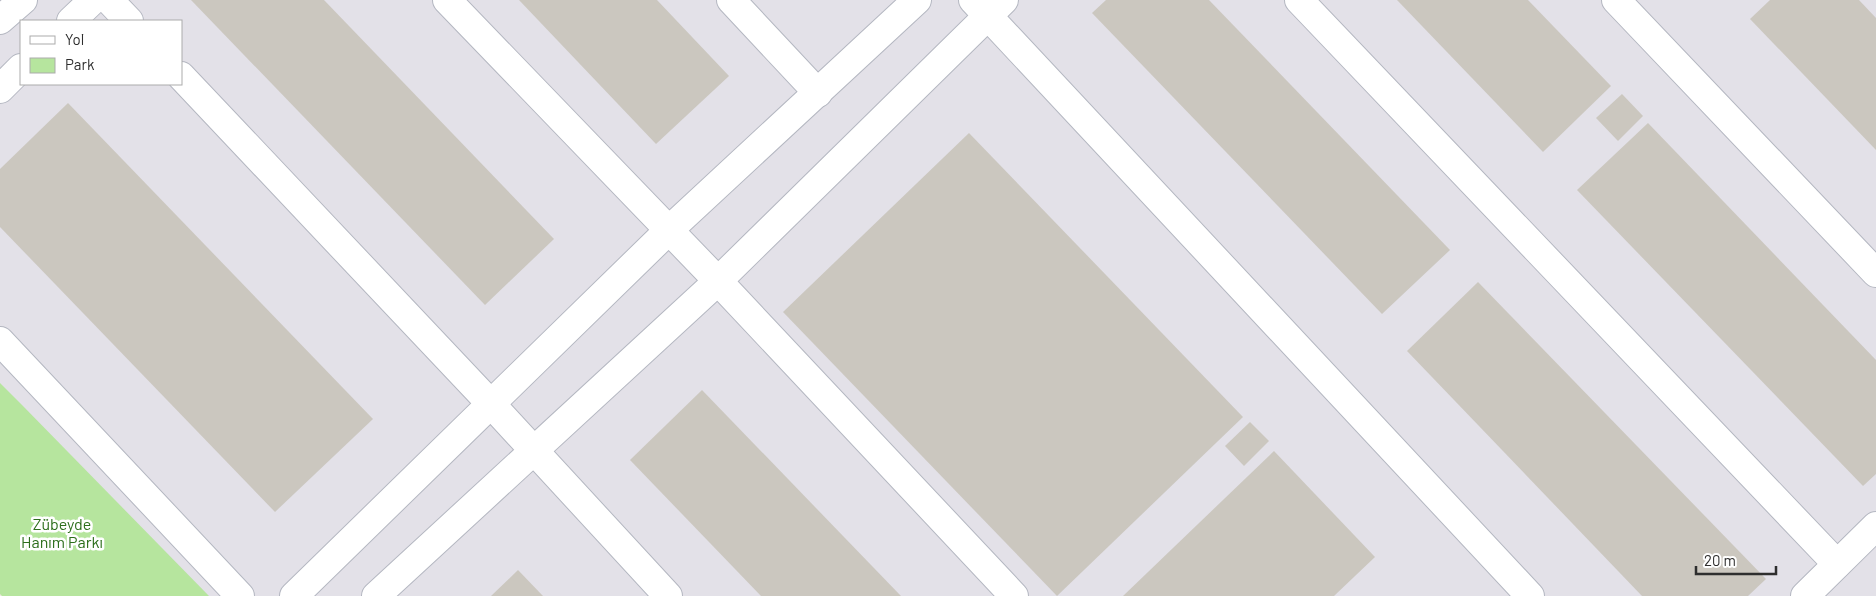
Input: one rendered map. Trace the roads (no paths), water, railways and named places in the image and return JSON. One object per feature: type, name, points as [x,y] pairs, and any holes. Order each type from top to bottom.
[{"type":"street","points":[[0,20],[23,0]]},
{"type":"street","points":[[72,20],[93,0]]},
{"type":"street","points":[[109,0],[128,20]]},
{"type":"street","points":[[447,0],[718,281],[1014,596]]},
{"type":"street","points":[[731,0],[818,93]]},
{"type":"street","points":[[294,596],[669,230],[918,0]]},
{"type":"street","points":[[1299,0],[1837,564]]},
{"type":"street","points":[[1616,0],[1876,273]]},
{"type":"street","points":[[376,596],[718,281],[988,5],[1530,596]]},
{"type":"street","points":[[0,89],[20,69]]},
{"type":"street","points":[[182,77],[491,404],[668,596]]},
{"type":"street","points":[[0,340],[240,596]]},
{"type":"street","points":[[1805,596],[1876,526]]},
{"type":"park label","name":"Zübeyde Hanım Parkı","points":[[62,533]]}]
